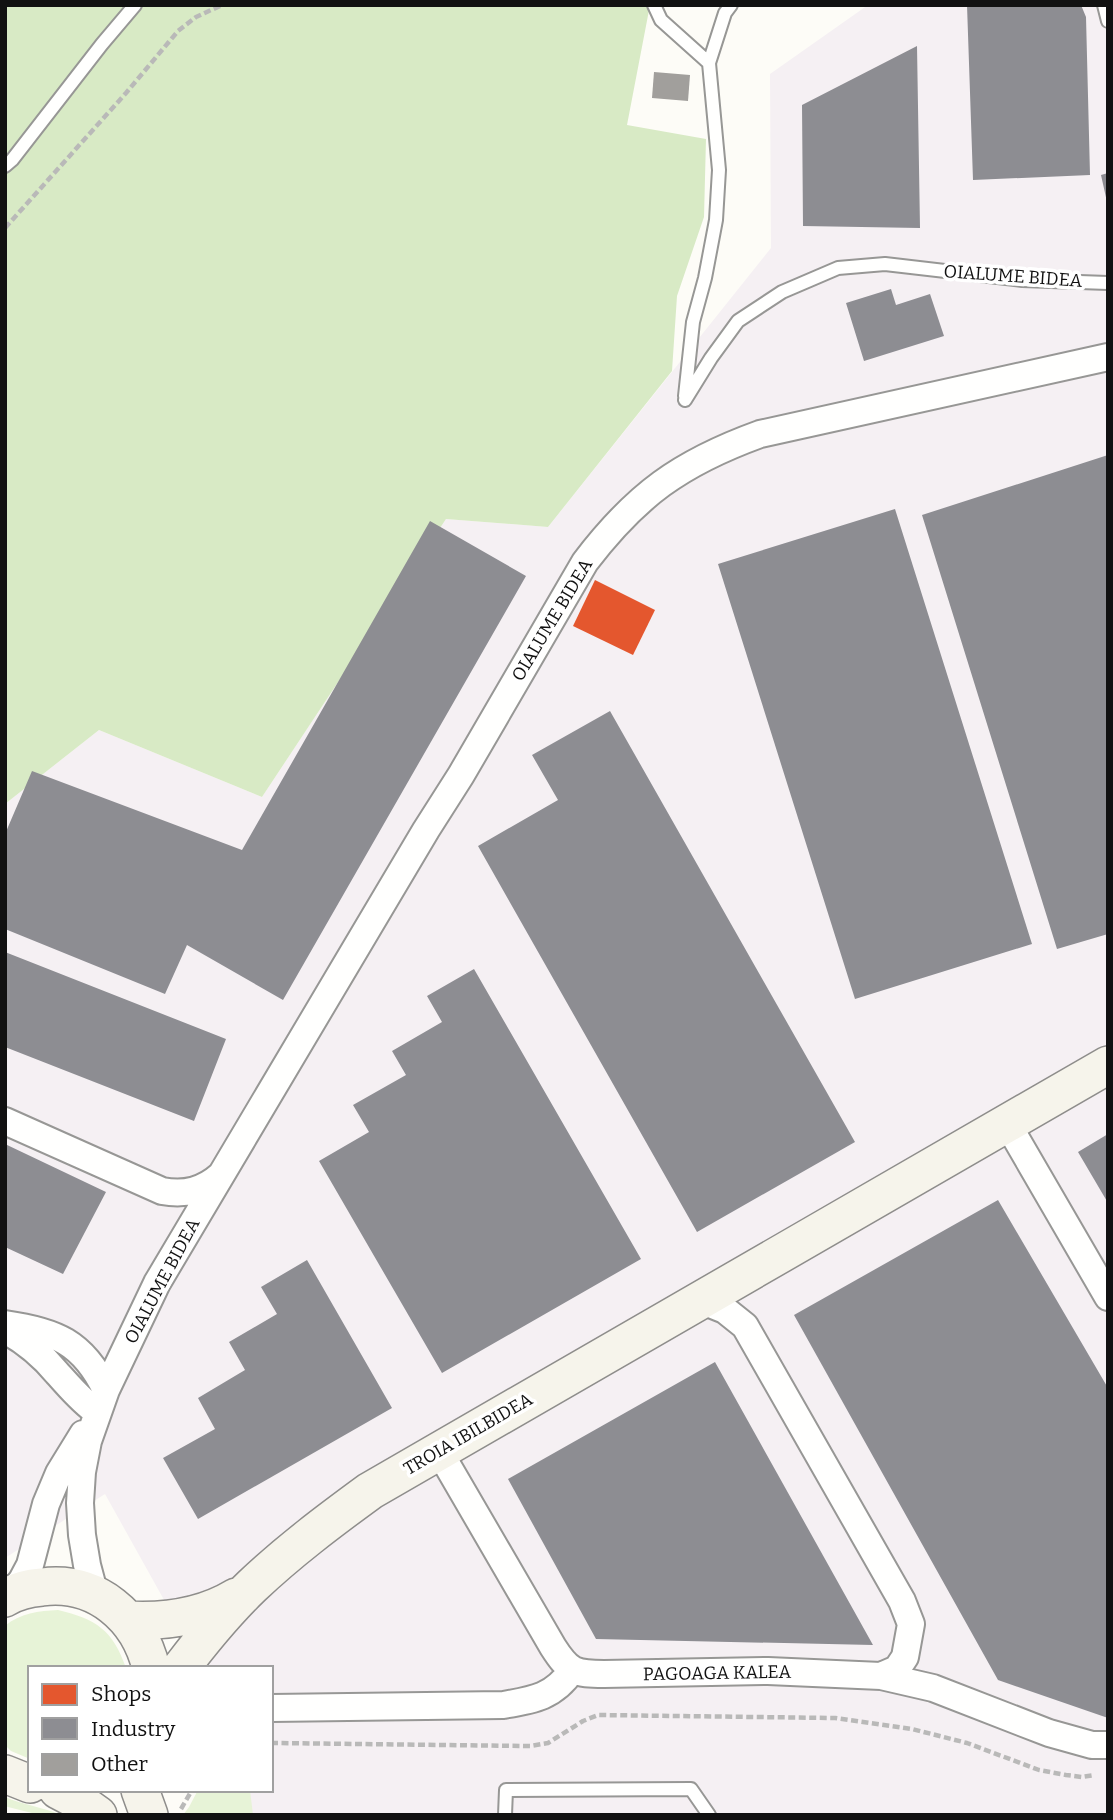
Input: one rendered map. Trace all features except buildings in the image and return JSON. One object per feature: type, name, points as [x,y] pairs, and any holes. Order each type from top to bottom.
[{"type":"street","name":"OIALUME BIDEA","points":[[8,1597],[30,1565],[46,1504],[60,1473],[102,1401],[157,1283],[585,562],[607,533],[659,484],[724,447],[760,434],[1108,357]]},
{"type":"street","name":"TROIA IBILBIDEA","points":[[183,1666],[223,1616],[251,1587],[323,1526],[370,1491],[1108,1065]]},
{"type":"street","name":"OIALUME BIDEA","points":[[5,1121],[162,1191],[177,1194],[192,1192],[203,1188],[222,1174]]},
{"type":"street","points":[[1007,1123],[1108,1297]]},
{"type":"street","points":[[700,1300],[725,1310],[745,1326],[902,1601],[911,1624],[905,1657],[897,1669],[881,1676]]},
{"type":"street","points":[[5,1325],[56,1336],[72,1345],[98,1373],[102,1401],[80,1399],[42,1356],[5,1330]]},
{"type":"street","name":"OIALUME BIDEA","points":[[95,1595],[82,1535],[80,1503],[88,1441],[102,1401]]},
{"type":"street","points":[[273,1708],[503,1705],[545,1696],[566,1679],[572,1670],[561,1660],[553,1647],[439,1451]]},
{"type":"street","points":[[8,1597],[31,1588],[52,1586],[74,1588],[95,1595],[128,1620],[140,1636],[150,1666]]},
{"type":"street","name":"TROIA IBILBIDEA","points":[[128,1620],[170,1620],[190,1616],[232,1600],[251,1587]]},
{"type":"street","name":"PAGOAGA KALEA","points":[[572,1670],[604,1674],[768,1671],[881,1676],[933,1688],[1049,1733],[1092,1745],[1108,1745]]},
{"type":"street","points":[[5,1774],[28,1782]]},
{"type":"street","points":[[62,1792],[98,1815]]},
{"type":"street","points":[[142,1792],[163,1814]]},
{"type":"lane","points":[[5,166],[135,5]]},
{"type":"lane","points":[[654,5],[661,20],[709,63]]},
{"type":"lane","name":"OIALUME BIDEA","points":[[731,5],[725,13],[709,63],[719,170],[717,208],[705,278],[693,322],[685,400],[738,321],[782,292],[838,268],[885,264],[1022,281],[1108,283]]},
{"type":"lane","points":[[1104,5],[1108,21]]},
{"type":"lane","points":[[505,1815],[506,1790],[691,1789],[709,1815]]},
{"type":"path","points":[[5,228],[178,31],[196,17],[222,5]]},
{"type":"path","points":[[273,1743],[530,1746],[548,1743],[598,1715],[835,1718],[912,1729],[967,1743],[1039,1770],[1082,1777],[1101,1773]]},
{"type":"path","points":[[163,1814],[186,1803],[191,1792]]},
{"type":"shaded area","points":[[868,5],[1108,5],[1108,1815],[209,1815],[209,1792],[273,1792],[273,1666],[201,1666],[105,1494],[5,1558],[5,804],[99,730],[262,797],[446,519],[548,527],[771,248],[770,74]]},
{"type":"green space","points":[[5,5],[650,5],[627,125],[706,139],[704,217],[677,296],[672,371],[548,527],[446,519],[262,797],[99,730],[5,804]]},
{"type":"green space","points":[[58,1610],[93,1622],[109,1635],[125,1666],[28,1666],[28,1758],[11,1751],[5,1745],[5,1626],[23,1615]]},
{"type":"green space","points":[[197,1792],[250,1792],[253,1815],[183,1815]]},
{"type":"green space","points":[[5,1797],[61,1815],[40,1815],[8,1807],[5,1806]]}]
